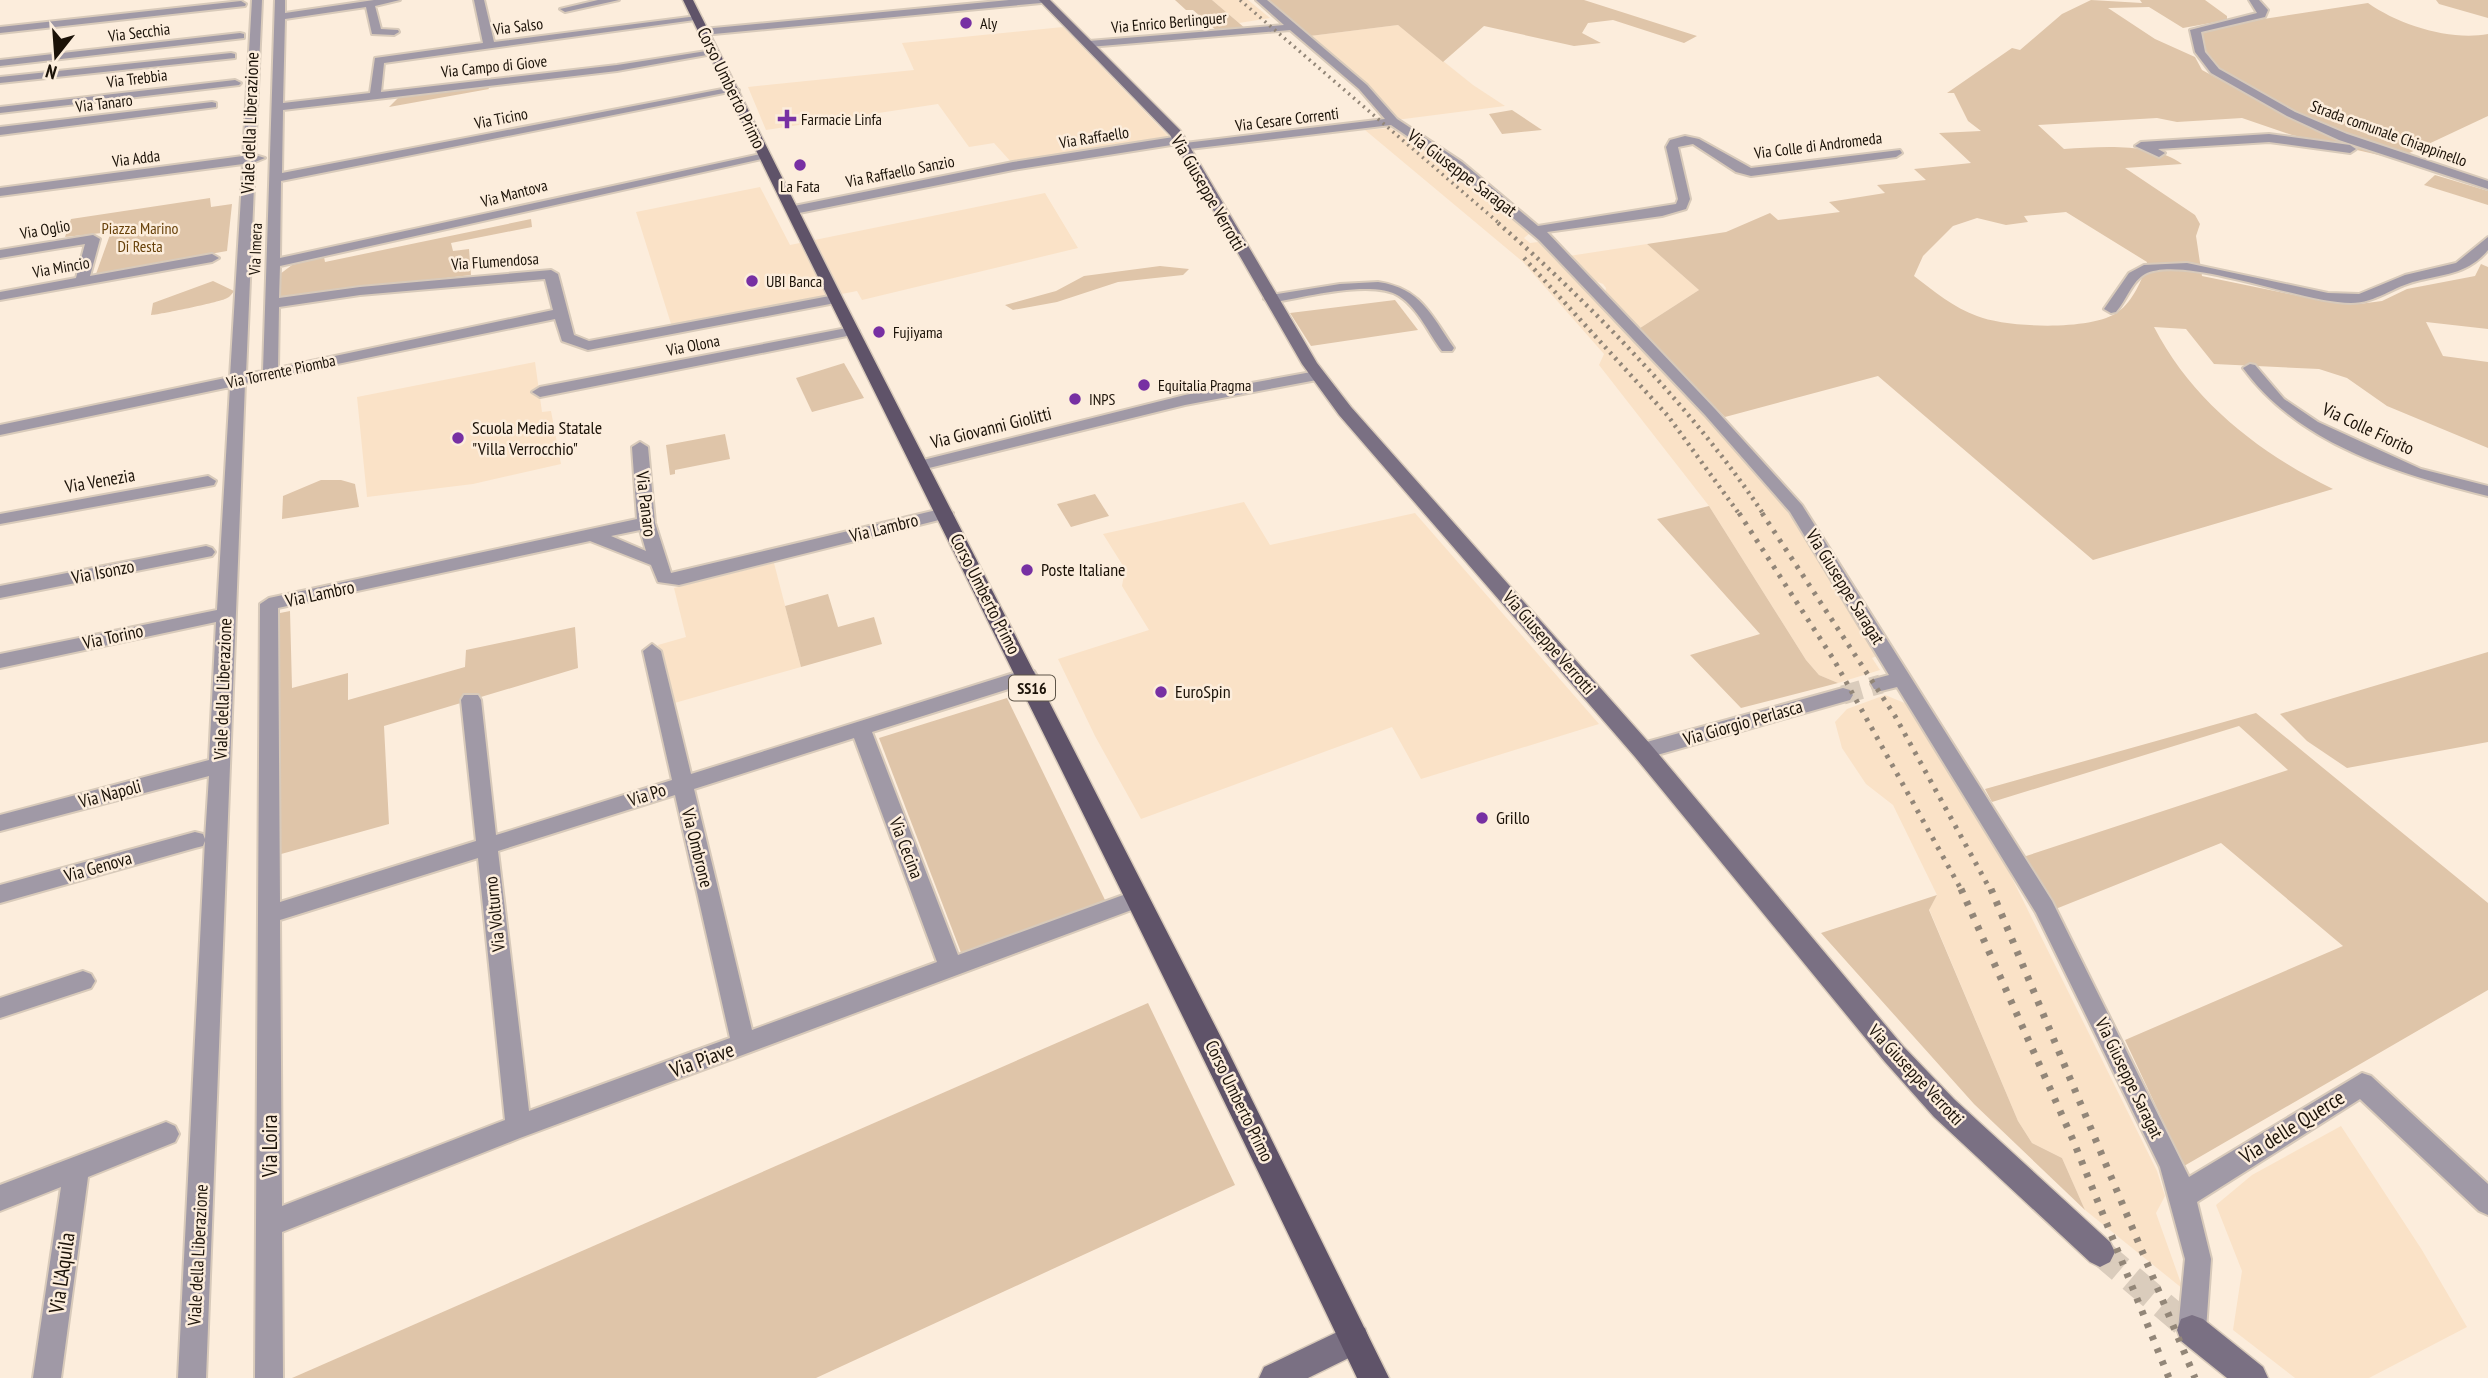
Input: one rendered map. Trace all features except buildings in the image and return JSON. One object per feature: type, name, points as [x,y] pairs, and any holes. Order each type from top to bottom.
[{"type":"main road","name":"Corso Umberto Primo","points":[[697,19],[794,211],[835,299],[1220,1061],[1373,1378]]},
{"type":"street","name":"Via Imera","points":[[270,373],[280,0]]},
{"type":"street","points":[[279,17],[395,0]]},
{"type":"street","points":[[479,0],[489,45]]},
{"type":"street","points":[[565,9],[614,0]]},
{"type":"street","points":[[697,19],[1042,0]]},
{"type":"street","name":"Via Giuseppe Verrotti","points":[[1042,0],[1089,44],[1182,143],[1317,376],[1345,411],[1643,751],[1927,1089],[2100,1252]]},
{"type":"street","name":"Via Giuseppe Saragat","points":[[1261,0],[1363,87],[1393,121],[1458,165],[1536,230],[1710,412],[1796,509],[2044,907],[2172,1164],[2183,1196],[2198,1259],[2192,1330]]},
{"type":"street","name":"Strada comunale Chiappinello","points":[[2255,0],[2263,10],[2261,15],[2195,30],[2200,52],[2215,71],[2291,114],[2343,137],[2488,185]]},
{"type":"street","points":[[0,30],[249,2]]},
{"type":"street","name":"Viale della Liberazione","points":[[192,1378],[248,160],[249,2]]},
{"type":"street","points":[[697,19],[876,3]]},
{"type":"street","points":[[370,4],[376,32],[394,32]]},
{"type":"street","points":[[0,19],[84,10]]},
{"type":"street","name":"Via Salso","points":[[375,95],[379,60],[697,19]]},
{"type":"street","name":"Via Enrico Berlinguer","points":[[1089,44],[1293,27]]},
{"type":"street","name":"Via Secchia","points":[[0,63],[240,36]]},
{"type":"street","name":"Via Campo di Giove","points":[[278,107],[617,68],[713,53]]},
{"type":"street","points":[[0,80],[232,56]]},
{"type":"street","name":"Via Trebbia","points":[[0,110],[235,83]]},
{"type":"street","name":"Via Ticino","points":[[276,178],[733,90]]},
{"type":"street","name":"Via Tanaro","points":[[0,131],[212,105]]},
{"type":"street","name":"Via Cesare Correnti","points":[[1182,143],[1393,121]]},
{"type":"street","name":"Via Colle di Andromeda","points":[[1536,230],[1662,212],[1681,206],[1684,199],[1672,147],[1677,141],[1702,142],[1733,167],[1751,172],[1896,153]]},
{"type":"street","points":[[2159,153],[2141,146],[2311,141],[2430,166]]},
{"type":"street","name":"Via Raffaello","points":[[1013,166],[1182,143]]},
{"type":"street","name":"Via Adda","points":[[0,192],[277,156]]},
{"type":"street","name":"Via Mantova","points":[[272,264],[475,222],[519,208],[765,157]]},
{"type":"street","name":"Via Raffaello Sanzio","points":[[794,211],[1013,166]]},
{"type":"street","name":"Via Oglio","points":[[0,254],[93,239],[82,281]]},
{"type":"street","points":[[2111,309],[2124,295],[2135,274],[2150,267],[2188,268],[2326,297],[2364,298],[2383,293],[2407,279],[2465,267],[2488,241]]},
{"type":"street","name":"Via Mincio","points":[[0,296],[212,258]]},
{"type":"street","name":"Via Flumendosa","points":[[270,303],[373,289],[551,274],[567,338],[588,346],[835,299]]},
{"type":"street","points":[[1271,299],[1367,287],[1395,288],[1407,295],[1447,348]]},
{"type":"street","name":"Via Torrente Piomba","points":[[0,430],[561,313]]},
{"type":"street","name":"Via Olona","points":[[540,392],[852,331]]},
{"type":"street","name":"Via Colle Fiorito","points":[[2250,368],[2279,402],[2312,425],[2415,473],[2449,484],[2488,491]]},
{"type":"street","name":"Via Giovanni Giolitti","points":[[921,465],[1185,400],[1317,376]]},
{"type":"street","name":"Via Panaro","points":[[640,447],[646,523],[656,561]]},
{"type":"street","name":"Via Venezia","points":[[0,519],[208,481]]},
{"type":"street","name":"Via Lambro","points":[[592,535],[656,561],[664,578],[679,579],[944,513]]},
{"type":"street","name":"Via Lambro","points":[[268,915],[269,604],[646,523]]},
{"type":"street","name":"Via Isonzo","points":[[0,592],[206,552]]},
{"type":"street","name":"Via Torino","points":[[0,661],[226,614]]},
{"type":"street","name":"Via Ombrone","points":[[652,651],[744,1045]]},
{"type":"street","name":"Via Po","points":[[268,915],[1027,676]]},
{"type":"street","points":[[1881,684],[1903,678]]},
{"type":"street","name":"Via Giorgio Perlasca","points":[[1643,751],[1843,695]]},
{"type":"street","name":"Via Volturno","points":[[471,700],[518,1127]]},
{"type":"street","name":"Via Cecina","points":[[860,728],[951,968]]},
{"type":"street","name":"Via Napoli","points":[[0,823],[221,765]]},
{"type":"street","name":"Via Genova","points":[[0,894],[195,840]]},
{"type":"street","name":"Via Piave","points":[[269,1224],[518,1127],[1137,899]]},
{"type":"street","name":"Via Loira","points":[[268,915],[269,1378]]},
{"type":"street","points":[[0,1008],[83,981]]},
{"type":"street","name":"Via delle Querce","points":[[2183,1196],[2362,1084],[2488,1202]]},
{"type":"street","points":[[0,1198],[166,1134]]},
{"type":"street","name":"Via L'Aquila","points":[[47,1378],[76,1169]]},
{"type":"street","points":[[2192,1330],[2252,1378]]},
{"type":"street","points":[[1275,1378],[1354,1339]]},
{"type":"shaded area","points":[[1212,0],[1248,0],[1270,18],[1239,23]]},
{"type":"shaded area","points":[[1398,25],[1473,85],[1505,106],[1396,120],[1370,89],[1310,36]]},
{"type":"shaded area","points":[[1063,27],[1172,140],[1012,163],[994,143],[969,147],[938,104],[766,130],[748,87],[914,70],[902,43]]},
{"type":"shaded area","points":[[1391,128],[1450,166],[1530,233],[1524,238],[1530,243],[1538,242],[1703,413],[1784,507],[1886,652],[1872,658],[1880,670],[1838,683],[1819,675],[1806,660],[1709,506],[1599,365],[1604,354],[1523,262],[1365,130]]},
{"type":"shaded area","points":[[760,187],[790,245],[1045,193],[1078,248],[862,300],[857,291],[672,327],[636,212]]},
{"type":"shaded area","points":[[1647,244],[1699,290],[1637,330],[1605,295],[1606,288],[1603,284],[1588,278],[1569,256]]},
{"type":"shaded area","name":"Scuola Media Statale \"Villa Verrocchio\"","points":[[535,362],[542,412],[551,411],[561,464],[473,484],[367,497],[357,397]]},
{"type":"shaded area","points":[[1244,502],[1270,545],[1415,513],[1599,724],[1421,779],[1392,727],[1141,819],[1095,736],[1058,659],[1149,630],[1122,586],[1125,569],[1103,534]]},
{"type":"shaded area","points":[[774,563],[801,667],[671,704],[658,645],[686,637],[674,588]]},
{"type":"shaded area","points":[[1885,695],[1912,706],[2009,872],[2157,1171],[2165,1196],[2156,1213],[2183,1289],[2085,1210],[2062,1158],[2032,1143],[2018,1121],[1929,909],[1937,895],[1893,805],[1866,784],[1842,748],[1835,722],[1847,709]]},
{"type":"shaded area","points":[[2341,1126],[2422,1250],[2467,1327],[2369,1378],[2295,1378],[2233,1330],[2242,1271],[2216,1205],[2252,1175]]},
{"type":"green space","points":[[1175,0],[1212,0],[1246,29],[1217,31],[1193,10],[1186,10]]},
{"type":"green space","points":[[1267,0],[1584,0],[1697,36],[1684,43],[1613,20],[1588,23],[1582,33],[1601,43],[1574,46],[1484,26],[1443,62],[1398,25],[1310,36]]},
{"type":"green space","points":[[2091,0],[2142,3],[2140,0],[2205,0],[2227,16],[2227,20],[2183,28],[2149,7],[2108,8],[2155,39],[2195,57],[2202,70],[2302,124],[2409,162],[2292,135],[2242,118],[2177,122],[2157,118],[2038,125],[2064,149],[2141,149],[2170,157],[2182,164],[2125,168],[2195,215],[2200,224],[2196,236],[2202,276],[2299,296],[2359,304],[2382,301],[2407,289],[2475,276],[2481,264],[2488,267],[2488,329],[2426,322],[2443,356],[2488,362],[2488,448],[2387,406],[2347,378],[2319,369],[2214,364],[2186,329],[2154,327],[2188,378],[2230,422],[2279,459],[2333,489],[2093,560],[1878,376],[1725,417],[1637,330],[1699,290],[1647,244],[1726,232],[1770,213],[1778,220],[1840,212],[1829,202],[1885,193],[1877,185],[1926,180],[1914,169],[1971,163],[1939,133],[1981,131],[1968,121],[1954,93],[1947,93],[2012,48],[2020,50],[2062,14]],"holes":[[[2066,212],[2147,262],[2137,289],[2118,312],[2106,318],[2070,325],[2028,325],[1977,316],[1952,304],[1914,276],[1923,256],[1953,226],[1977,218],[2006,225],[2028,222],[2024,216]]]},
{"type":"green space","points":[[2436,0],[2488,0],[2488,18],[2439,4]]},
{"type":"green space","points":[[2368,3],[2394,18],[2425,29],[2458,35],[2488,34],[2488,116],[2405,155],[2294,113],[2214,66],[2207,59],[2199,34],[2211,27]]},
{"type":"green space","points":[[487,85],[489,89],[389,107],[403,93]]},
{"type":"green space","points":[[1512,110],[1542,130],[1502,134],[1489,114]]},
{"type":"green space","points":[[2435,175],[2488,191],[2488,205],[2424,185]]},
{"type":"green space","name":"Piazza Marino Di Resta","points":[[210,198],[211,207],[232,204],[227,251],[96,274],[111,232],[65,237],[71,219]]},
{"type":"green space","points":[[531,219],[532,227],[451,243],[453,251],[469,249],[471,275],[281,298],[280,274],[292,265],[324,257],[325,262]]},
{"type":"green space","points":[[1160,266],[1189,269],[1183,275],[1118,282],[1057,302],[1013,310],[1005,305],[1056,291],[1084,276]]},
{"type":"green space","points":[[213,281],[234,291],[220,301],[151,315],[153,303]]},
{"type":"green space","points":[[1395,300],[1418,330],[1311,346],[1290,313]]},
{"type":"green space","points":[[844,363],[864,398],[812,412],[796,378]]},
{"type":"green space","points":[[725,434],[730,459],[675,470],[675,474],[670,475],[666,445]]},
{"type":"green space","points":[[321,480],[341,480],[355,484],[359,507],[282,519],[283,496]]},
{"type":"green space","points":[[1095,494],[1109,516],[1071,527],[1057,504]]},
{"type":"green space","points":[[1709,506],[1806,660],[1819,675],[1838,683],[1741,708],[1690,655],[1760,634],[1657,519]]},
{"type":"green space","points":[[828,594],[838,627],[874,617],[882,644],[801,667],[785,606]]},
{"type":"green space","points":[[290,611],[292,688],[348,673],[348,700],[465,667],[466,650],[575,627],[578,668],[384,726],[389,824],[274,856],[275,614]]},
{"type":"green space","points":[[2488,652],[2488,742],[2347,768],[2307,741],[2280,714]]},
{"type":"green space","points":[[1007,698],[1105,900],[962,955],[879,738]]},
{"type":"green space","points":[[2256,713],[2488,903],[2488,990],[2184,1166],[2125,1040],[2343,946],[2221,843],[2053,910],[2023,857],[2288,770],[2239,726],[1992,802],[1985,789]]},
{"type":"green space","points":[[1937,895],[1929,910],[2018,1121],[2032,1143],[2062,1158],[2085,1210],[1974,1104],[1821,933]]},
{"type":"green space","points":[[1148,1003],[1235,1185],[816,1378],[292,1378]]},
{"type":"tunnel","points":[[1843,695],[1881,684]]},
{"type":"tunnel","points":[[2100,1252],[2192,1330]]},
{"type":"railway","points":[[1240,0],[1500,224]]},
{"type":"railway","points":[[1498,223],[1569,288],[1640,360],[1707,437],[1764,515]]},
{"type":"railway","points":[[1524,258],[1668,416],[1740,515]]},
{"type":"railway","points":[[1739,513],[1834,660],[1961,890]]},
{"type":"railway","points":[[1762,513],[1895,716],[1991,891]]},
{"type":"railway","points":[[1991,889],[2195,1378]]},
{"type":"railway","points":[[1961,890],[2073,1140],[2169,1378]]},
{"type":"place","name":"Aly","points":[[966,23]]},
{"type":"place","name":"Farmacie Linfa","points":[[787,119]]},
{"type":"place","name":"La Fata","points":[[800,165]]},
{"type":"place","name":"UBI Banca","points":[[752,281]]},
{"type":"place","name":"Fujiyama","points":[[879,332]]},
{"type":"place","name":"Equitalia Pragma","points":[[1144,385]]},
{"type":"place","name":"INPS","points":[[1075,399]]},
{"type":"place","name":"Scuola Media Statale \"Villa Verrocchio\"","points":[[458,438]]},
{"type":"place","name":"Poste Italiane","points":[[1027,570]]},
{"type":"place","name":"EuroSpin","points":[[1161,692]]},
{"type":"place","name":"Grillo","points":[[1482,818]]}]
